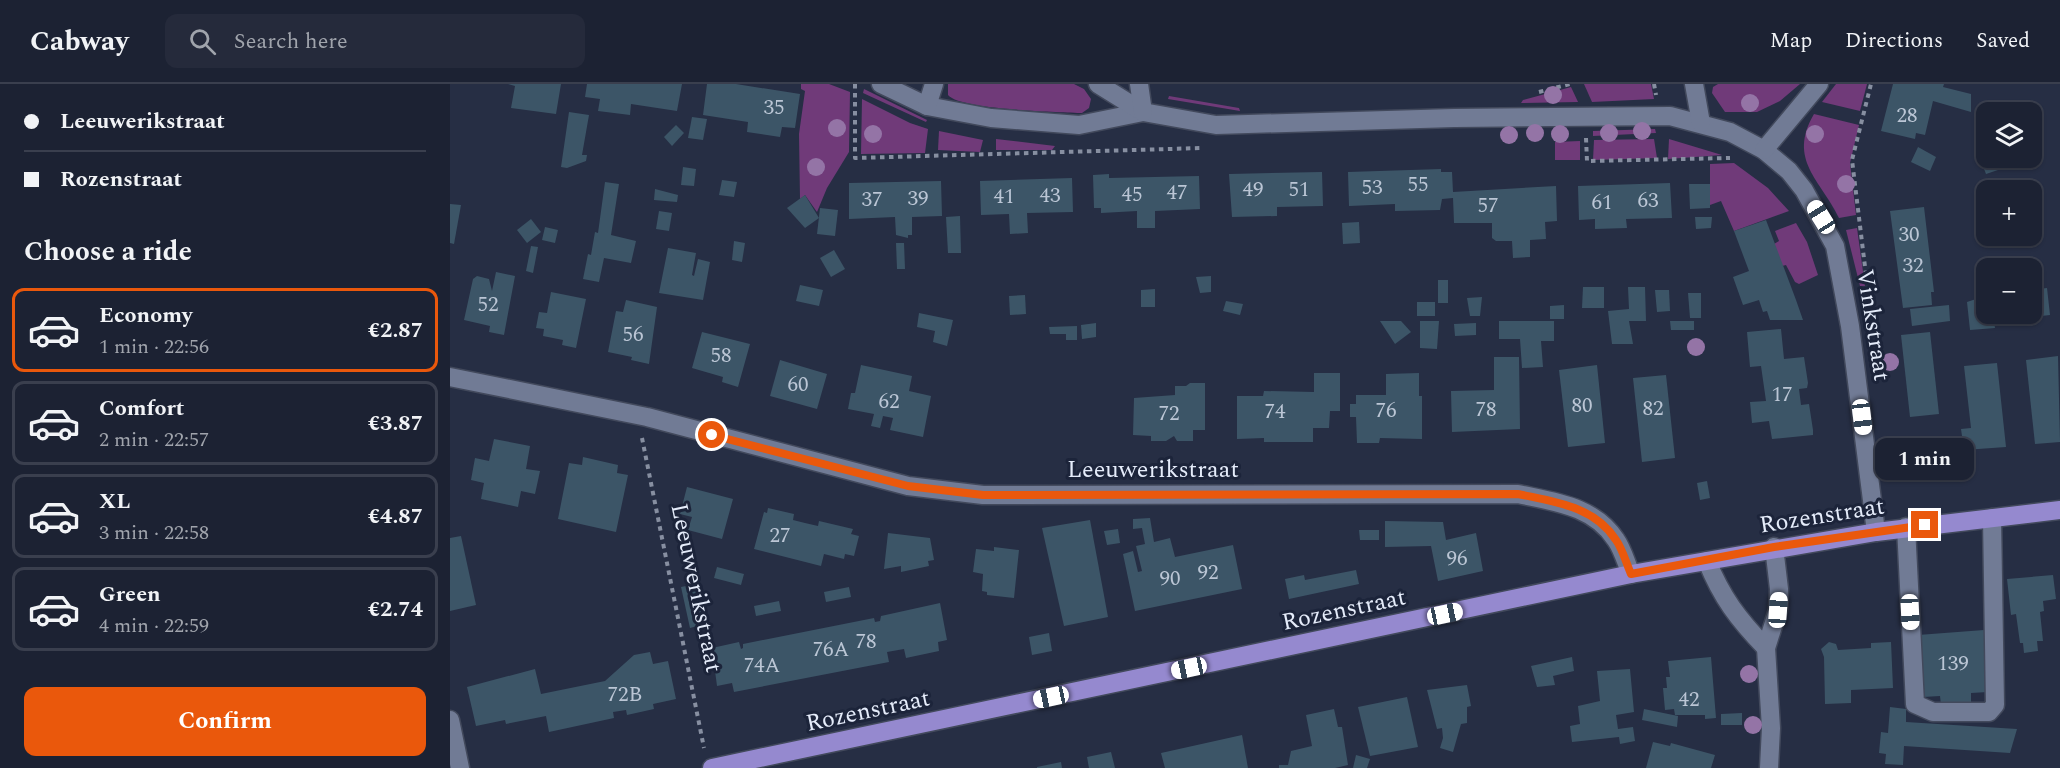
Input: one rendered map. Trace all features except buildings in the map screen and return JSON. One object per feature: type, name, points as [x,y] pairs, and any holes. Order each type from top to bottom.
[{"type":"main road","name":"Rozenstraat","points":[[709,762],[1631,574],[1774,547],[1906,527],[2060,510]]},
{"type":"street","points":[[881,84],[927,106],[990,118],[1079,125],[1143,112]]},
{"type":"street","points":[[927,106],[934,84]]},
{"type":"street","points":[[1098,84],[1143,112]]},
{"type":"street","points":[[1139,84],[1143,112]]},
{"type":"street","points":[[1694,84],[1701,123]]},
{"type":"street","points":[[1764,150],[1819,84]]},
{"type":"street","name":"Vinkstraat","points":[[1143,112],[1216,125],[1670,116],[1730,132],[1764,150],[1789,171],[1821,217],[1835,246],[1845,299],[1876,531]]},
{"type":"street","name":"Leeuwerikstraat","points":[[450,377],[647,417],[908,486],[983,495],[1518,494],[1560,503],[1599,519],[1617,541],[1631,574]]},
{"type":"street","points":[[1906,527],[1915,704],[1933,712],[1989,712],[1995,705],[1992,518]]},
{"type":"street","points":[[1769,768],[1771,728],[1766,648],[1778,610],[1779,589],[1774,547]]},
{"type":"street","points":[[1707,561],[1720,593],[1738,620],[1766,648]]},
{"type":"street","points":[[450,720],[460,768]]},
{"type":"path","points":[[855,84],[855,158],[1206,148]]},
{"type":"path","points":[[1845,299],[1869,294],[1852,160],[1871,84]]},
{"type":"path","points":[[1585,117],[1587,161],[1735,158]]},
{"type":"path","name":"Leeuwerikstraat","points":[[647,417],[641,443],[709,762]]},
{"type":"shaded area","points":[[801,84],[829,84],[850,92],[849,152],[827,188],[817,212],[805,195],[800,199],[799,134],[805,91],[801,89]]},
{"type":"shaded area","points":[[948,84],[1074,84],[1084,89],[1091,99],[1089,108],[1082,113],[990,107],[956,100],[948,95]]},
{"type":"shaded area","points":[[1584,84],[1651,84],[1654,99],[1592,102]]},
{"type":"shaded area","points":[[1718,84],[1800,84],[1780,101],[1757,112],[1725,112],[1712,93],[1713,87]]},
{"type":"shaded area","points":[[1836,84],[1867,84],[1860,111],[1822,102]]},
{"type":"shaded area","points":[[1571,87],[1578,102],[1521,103],[1523,100]]},
{"type":"shaded area","points":[[864,89],[927,120],[926,122],[863,93]]},
{"type":"shaded area","points":[[1169,96],[1239,108],[1240,111],[1168,99]]},
{"type":"shaded area","points":[[862,99],[910,123],[928,129],[925,153],[861,154]]},
{"type":"shaded area","points":[[1814,114],[1859,125],[1850,163],[1856,215],[1839,218],[1816,181],[1805,157],[1804,144]]},
{"type":"shaded area","points":[[1655,129],[1656,133],[1593,136],[1593,131]]},
{"type":"shaded area","points":[[939,131],[983,140],[980,152],[938,150]]},
{"type":"shaded area","points":[[996,139],[1055,146],[1052,150],[996,150]]},
{"type":"shaded area","points":[[1654,139],[1657,158],[1593,160],[1594,140]]},
{"type":"shaded area","points":[[1669,139],[1722,155],[1668,159]]},
{"type":"shaded area","points":[[1580,141],[1580,160],[1555,160],[1555,142]]},
{"type":"shaded area","points":[[1734,163],[1768,188],[1789,211],[1734,231],[1721,201],[1710,205],[1710,164]]},
{"type":"shaded area","points":[[1796,223],[1807,242],[1818,275],[1799,284],[1795,282],[1786,265],[1782,266],[1774,244],[1779,241],[1775,231]]},
{"type":"shaded area","points":[[1857,228],[1865,286],[1860,286],[1846,230]]},
{"type":"route","points":[[712,435],[908,486],[983,495],[1518,494],[1560,503],[1599,519],[1617,541],[1631,574],[1774,547],[1925,525]]}]
